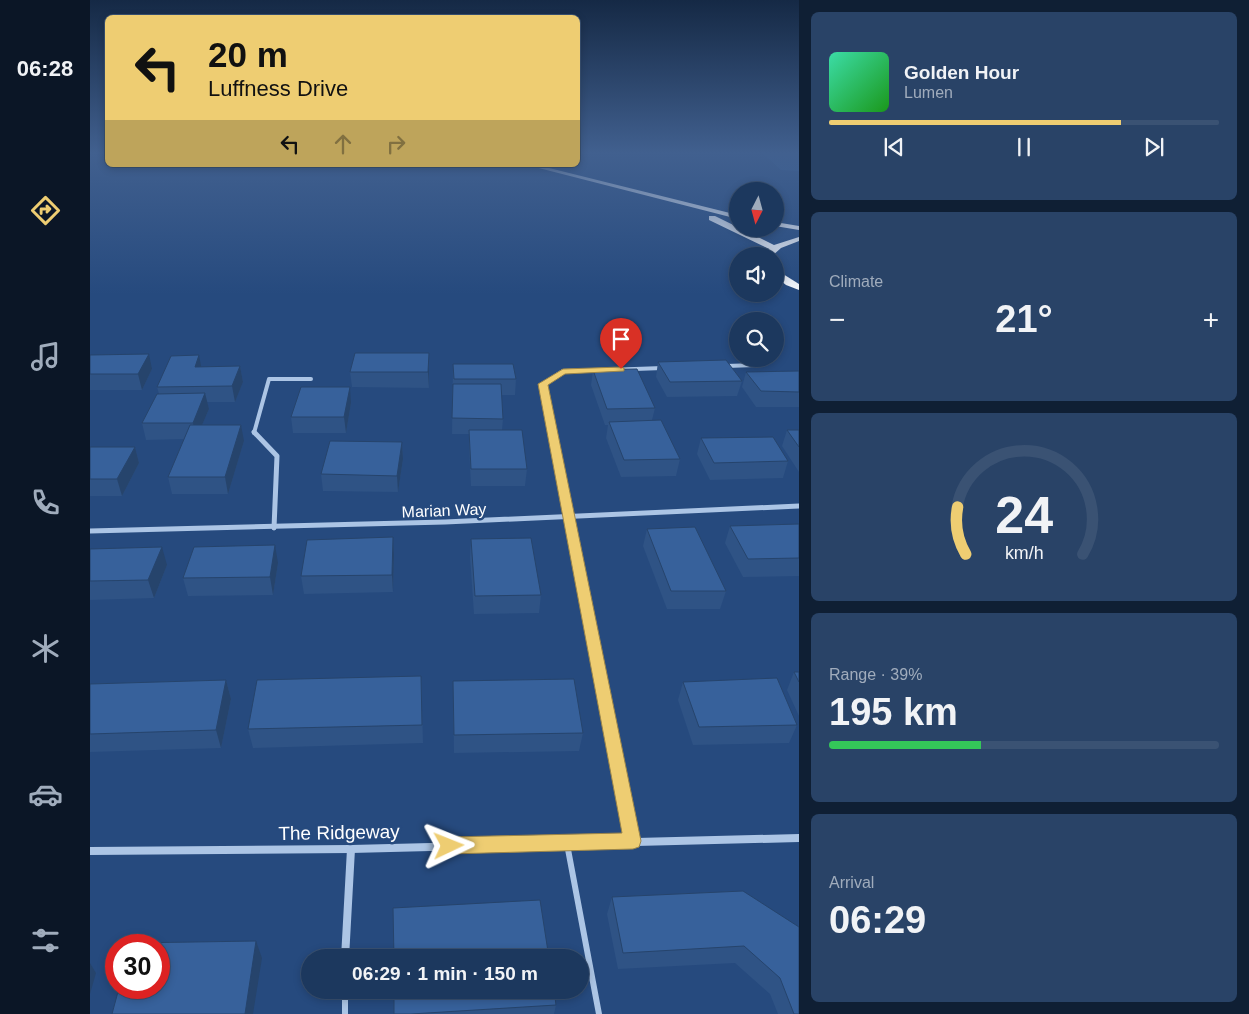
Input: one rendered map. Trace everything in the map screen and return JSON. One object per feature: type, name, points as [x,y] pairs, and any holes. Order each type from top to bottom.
[{"type":"highway","points":[[664,199],[729,215]]},
{"type":"highway","points":[[677,203],[735,228],[771,247]]},
{"type":"highway","points":[[784,226],[799,228]]},
{"type":"highway","points":[[775,247],[785,242],[799,239]]},
{"type":"highway","points":[[784,279],[799,287]]},
{"type":"street","points":[[717,366],[729,366]]},
{"type":"street","points":[[633,841],[568,519],[543,384],[563,371],[669,368]]},
{"type":"street","points":[[274,528],[277,456],[254,433],[263,394],[268,378],[311,379]]},
{"type":"street","name":"Marian Way","points":[[90,531],[274,528],[568,519],[799,506]]},
{"type":"street","name":"The Ridgeway","points":[[90,851],[351,848],[799,838]]},
{"type":"street","points":[[345,949],[351,848]]},
{"type":"lane","points":[[567,843],[599,1014]]},
{"type":"lane","points":[[345,999],[345,1014]]},
{"type":"building","points":[[355,353],[429,353],[428,372],[350,372]]},
{"type":"building","points":[[149,354],[138,374],[90,374],[90,355]]},
{"type":"building","points":[[199,355],[195,367],[240,366],[232,386],[157,387],[171,356]]},
{"type":"building","points":[[726,360],[729,367],[731,367],[742,381],[670,382],[658,362]]},
{"type":"building","points":[[453,364],[513,364],[516,379],[454,379]]},
{"type":"building","points":[[637,369],[655,408],[607,409],[593,370]]},
{"type":"building","points":[[799,371],[799,392],[761,391],[746,372]]},
{"type":"building","points":[[453,384],[501,384],[503,419],[452,418]]},
{"type":"building","points":[[301,387],[350,387],[344,417],[291,417]]},
{"type":"building","points":[[205,393],[193,423],[142,423],[157,394]]},
{"type":"building","points":[[661,420],[680,459],[624,460],[609,422]]},
{"type":"building","points":[[190,425],[241,425],[225,477],[168,477]]},
{"type":"building","points":[[469,430],[522,430],[527,469],[471,469]]},
{"type":"building","points":[[787,430],[799,430],[799,447]]},
{"type":"building","points":[[773,437],[788,461],[714,463],[701,438]]},
{"type":"building","points":[[330,441],[402,442],[397,476],[321,474]]},
{"type":"building","points":[[90,447],[135,447],[117,479],[90,479]]},
{"type":"building","points":[[799,524],[799,558],[748,559],[730,526]]},
{"type":"building","points":[[695,527],[726,591],[671,591],[647,529]]},
{"type":"building","points":[[393,537],[392,575],[301,576],[307,540]]},
{"type":"building","points":[[531,538],[541,595],[475,596],[471,539]]},
{"type":"building","points":[[275,545],[270,577],[183,578],[194,547]]},
{"type":"building","points":[[162,547],[148,580],[90,581],[90,549]]},
{"type":"building","points":[[794,672],[799,672],[799,682]]},
{"type":"building","points":[[421,676],[422,725],[248,729],[257,680]]},
{"type":"building","points":[[777,678],[797,725],[699,727],[683,682]]},
{"type":"building","points":[[574,679],[583,733],[454,735],[453,681]]},
{"type":"building","points":[[226,680],[216,730],[90,734],[90,684]]},
{"type":"building","points":[[743,891],[799,927],[799,1014],[794,1014],[780,978],[744,946],[623,953],[612,897]]},
{"type":"building","points":[[540,900],[548,949],[394,949],[393,908]]},
{"type":"building","points":[[256,941],[245,1014],[112,1014],[116,999],[170,999],[170,942]]},
{"type":"building","points":[[394,999],[555,999],[556,1005],[411,1014],[394,1014]]},
{"type":"route","points":[[449,846],[633,841],[568,519],[543,384],[563,371],[621,369]]}]
